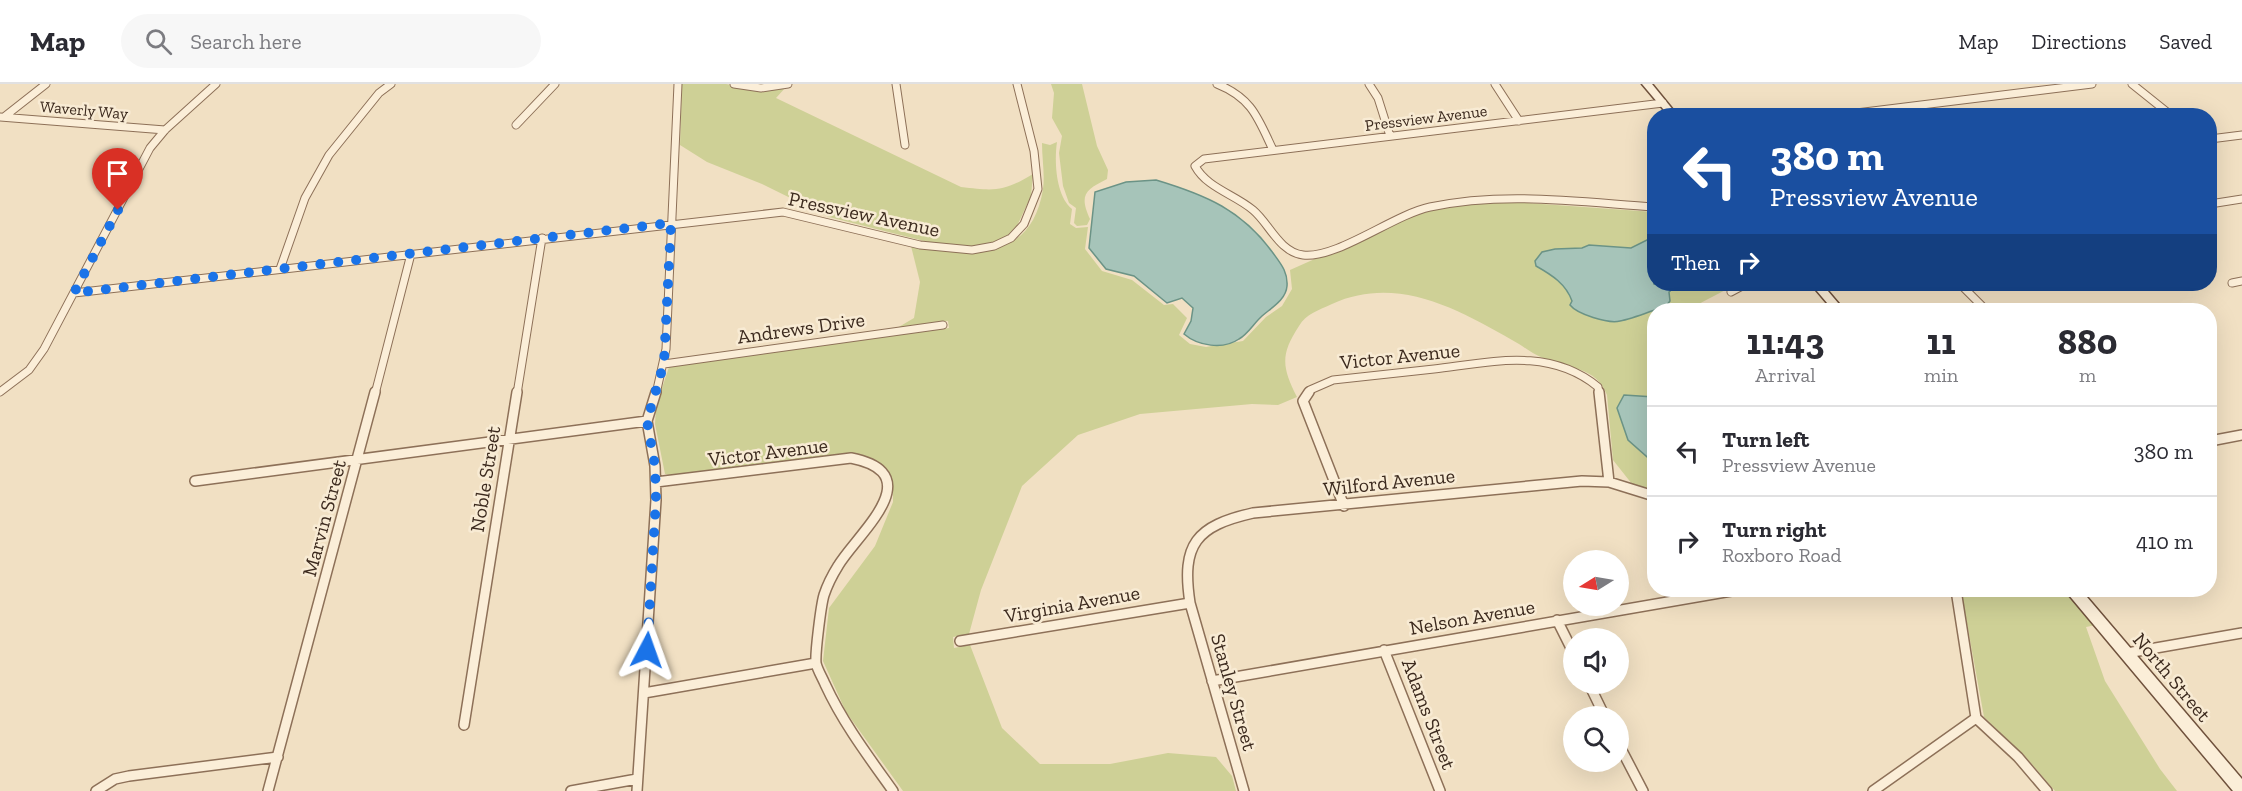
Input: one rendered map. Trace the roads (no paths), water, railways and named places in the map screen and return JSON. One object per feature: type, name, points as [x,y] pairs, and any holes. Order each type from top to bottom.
[{"type":"street","points":[[1,118],[46,84]]},
{"type":"street","points":[[0,392],[29,369],[44,349],[150,148],[165,130],[216,84]]},
{"type":"street","points":[[280,269],[305,198],[329,155],[379,93],[391,84]]},
{"type":"street","points":[[516,124],[555,84]]},
{"type":"street","points":[[637,791],[656,482],[647,421],[664,363],[678,84]]},
{"type":"street","points":[[734,84],[754,88],[773,88],[788,84]]},
{"type":"street","points":[[896,84],[905,145]]},
{"type":"street","name":"Pressview Avenue","points":[[74,293],[783,212],[807,215],[934,247],[963,250],[983,249],[1003,243],[1021,227],[1036,196],[1038,186],[1034,151],[1017,84]]},
{"type":"street","points":[[1217,84],[1233,89],[1249,102],[1273,150]]},
{"type":"street","points":[[1370,84],[1378,98],[1390,136]]},
{"type":"street","points":[[1496,84],[1519,121]]},
{"type":"street","points":[[1647,84],[1667,108]]},
{"type":"street","points":[[1897,108],[2092,84]]},
{"type":"street","points":[[2132,84],[2162,108]]},
{"type":"street","name":"Pressview Avenue","points":[[1647,207],[1495,198],[1445,204],[1408,213],[1323,251],[1303,255],[1285,247],[1264,220],[1251,208],[1201,176],[1195,166],[1204,159],[1663,103]]},
{"type":"street","name":"Waverly Way","points":[[1,118],[165,130]]},
{"type":"street","points":[[2217,138],[2242,135]]},
{"type":"street","points":[[2217,203],[2242,200]]},
{"type":"street","name":"Noble Street","points":[[464,725],[542,238]]},
{"type":"street","name":"Marvin Street","points":[[268,791],[411,254]]},
{"type":"street","points":[[2232,282],[2242,281]]},
{"type":"street","points":[[1822,291],[1833,303]]},
{"type":"street","points":[[1967,291],[1979,303]]},
{"type":"street","name":"Andrews Drive","points":[[664,363],[943,325]]},
{"type":"street","name":"Victor Avenue","points":[[1344,506],[1303,401],[1310,390],[1333,380],[1509,360],[1543,362],[1564,367],[1591,379],[1598,387],[1609,482]]},
{"type":"street","points":[[195,481],[647,421]]},
{"type":"street","points":[[2217,440],[2242,435]]},
{"type":"street","name":"Victor Avenue","points":[[656,482],[851,458],[866,461],[880,471],[887,483],[886,497],[876,519],[838,565],[824,595],[816,663]]},
{"type":"street","name":"Wilford Avenue","points":[[1190,603],[1186,577],[1190,552],[1205,530],[1227,519],[1253,513],[1344,506],[1547,483],[1609,482],[1647,494]]},
{"type":"street","name":"Nelson Avenue","points":[[1212,681],[1695,597]]},
{"type":"street","points":[[1957,597],[1976,718],[2018,757],[2047,791]]},
{"type":"street","name":"North Street","points":[[2079,597],[2242,790]]},
{"type":"street","name":"Virginia Avenue","points":[[960,641],[1190,603]]},
{"type":"street","name":"Stanley Street","points":[[1190,603],[1244,791]]},
{"type":"street","points":[[1557,620],[1563,632]]},
{"type":"street","points":[[2127,653],[2242,633]]},
{"type":"street","name":"Adams Street","points":[[1384,650],[1440,791]]},
{"type":"street","points":[[644,693],[816,663],[839,715],[893,791]]},
{"type":"street","points":[[1873,791],[1976,718]]},
{"type":"street","points":[[100,788],[115,779],[129,776],[278,757]]},
{"type":"street","points":[[1629,765],[1642,791]]},
{"type":"street","points":[[571,791],[637,779]]},
{"type":"water","points":[[1156,180],[1207,198],[1236,215],[1261,238],[1283,268],[1287,281],[1284,295],[1245,334],[1233,342],[1226,345],[1211,345],[1190,338],[1184,334],[1191,321],[1193,308],[1182,298],[1167,303],[1134,276],[1106,269],[1089,248],[1095,192],[1126,182]]},
{"type":"water","points":[[1647,240],[1647,291],[1670,291],[1670,301],[1668,303],[1647,303],[1647,312],[1615,322],[1593,318],[1579,312],[1570,305],[1572,301],[1562,285],[1536,266],[1535,261],[1542,252],[1555,249],[1582,248],[1589,245],[1631,248]]},
{"type":"water","points":[[1624,395],[1647,397],[1647,457],[1628,440],[1617,408]]}]
